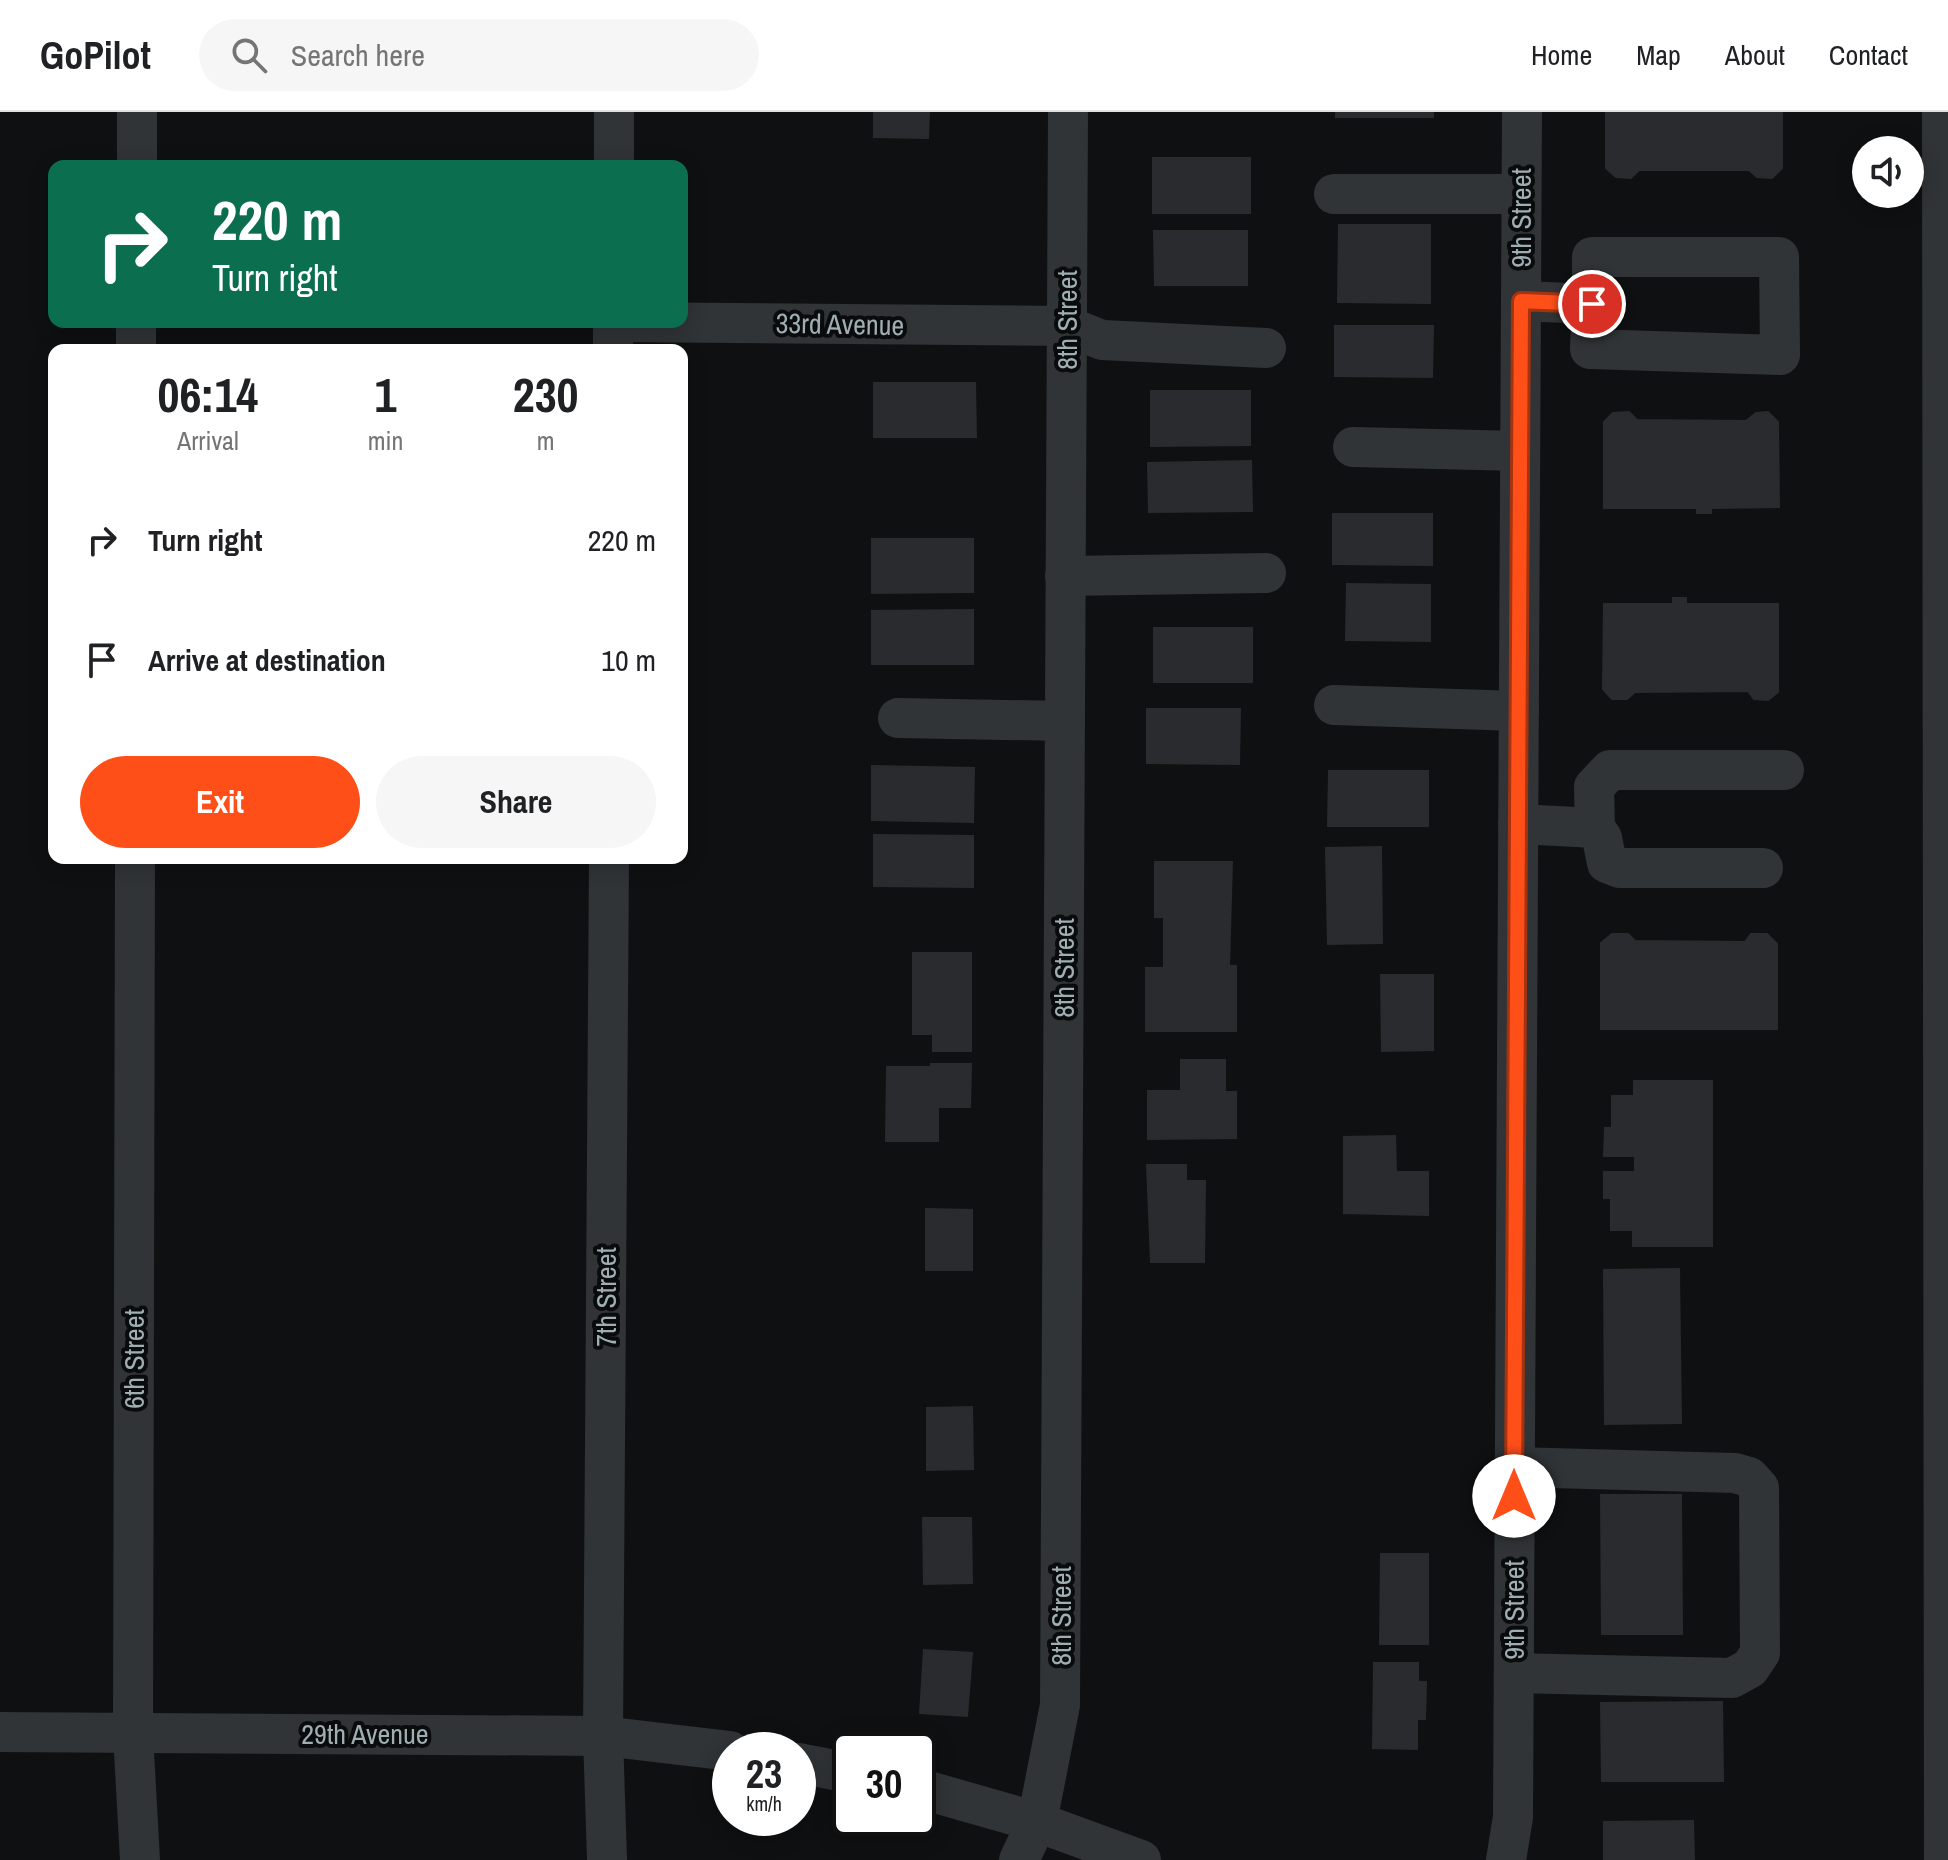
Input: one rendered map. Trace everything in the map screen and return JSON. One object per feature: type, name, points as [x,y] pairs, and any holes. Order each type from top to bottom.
[{"type":"street","points":[[137,112],[137,160]]},
{"type":"street","points":[[614,112],[614,160]]},
{"type":"street","name":"8th Street","points":[[1019,1860],[1037,1822],[1060,1705],[1068,112]]},
{"type":"street","name":"9th Street","points":[[1506,1860],[1513,1817],[1522,112]]},
{"type":"street","points":[[1942,112],[1944,1860]]},
{"type":"street","points":[[1334,194],[1521,194]]},
{"type":"street","points":[[1592,257],[1779,257],[1780,355],[1590,349],[1592,304],[1592,257]]},
{"type":"street","points":[[1521,301],[1592,304]]},
{"type":"street","name":"33rd Avenue","points":[[688,323],[1067,326]]},
{"type":"street","points":[[1067,326],[1102,340],[1266,348]]},
{"type":"street","points":[[1353,447],[1520,451]]},
{"type":"street","points":[[1065,576],[1266,573]]},
{"type":"street","points":[[1334,705],[1519,711]]},
{"type":"street","points":[[898,718],[1065,721]]},
{"type":"street","points":[[1763,868],[1620,868],[1607,863],[1602,838],[1595,828],[1594,787],[1610,770],[1784,770]]},
{"type":"street","points":[[1518,824],[1595,828]]},
{"type":"street","name":"6th Street","points":[[135,864],[133,1733],[140,1860]]},
{"type":"street","name":"7th Street","points":[[607,1860],[603,1736],[609,864]]},
{"type":"street","points":[[1514,1467],[1735,1473],[1749,1477],[1759,1488],[1760,1653],[1750,1668],[1732,1678],[1514,1673]]},
{"type":"street","name":"29th Avenue","points":[[0,1732],[603,1736],[712,1749]]},
{"type":"street","points":[[936,1793],[1037,1822],[1141,1860]]},
{"type":"building","points":[[874,112],[929,112],[928,138],[874,137]]},
{"type":"building","points":[[1336,112],[1433,112],[1433,117],[1336,117]]},
{"type":"building","points":[[1606,112],[1782,112],[1782,168],[1772,178],[1757,177],[1749,170],[1639,170],[1631,178],[1616,177],[1606,168]]},
{"type":"building","points":[[1153,158],[1250,158],[1250,213],[1153,213]]},
{"type":"building","points":[[1339,225],[1430,225],[1430,303],[1338,302]]},
{"type":"building","points":[[1154,231],[1247,231],[1247,285],[1155,285]]},
{"type":"building","points":[[1335,326],[1433,326],[1432,377],[1335,376]]},
{"type":"building","points":[[874,383],[975,383],[976,437],[874,437]]},
{"type":"building","points":[[1151,391],[1250,391],[1250,445],[1151,446]]},
{"type":"building","points":[[1629,412],[1637,420],[1746,421],[1756,413],[1768,412],[1778,422],[1779,507],[1711,508],[1711,513],[1697,513],[1697,508],[1604,508],[1604,422],[1613,413]]},
{"type":"building","points":[[1251,461],[1252,511],[1149,512],[1148,463]]},
{"type":"building","points":[[1333,514],[1432,514],[1432,565],[1333,564]]},
{"type":"building","points":[[872,539],[973,539],[973,592],[872,593]]},
{"type":"building","points":[[1347,584],[1430,585],[1430,641],[1346,640]]},
{"type":"building","points":[[1673,598],[1686,598],[1686,604],[1778,604],[1778,692],[1768,700],[1754,699],[1748,691],[1635,692],[1627,699],[1612,699],[1603,689],[1604,604],[1673,604]]},
{"type":"building","points":[[973,610],[973,664],[872,664],[872,611]]},
{"type":"building","points":[[1154,628],[1252,628],[1252,682],[1154,682]]},
{"type":"building","points":[[1147,709],[1240,709],[1239,764],[1147,763]]},
{"type":"building","points":[[872,766],[974,768],[973,822],[872,820]]},
{"type":"building","points":[[1329,771],[1428,771],[1428,826],[1328,826]]},
{"type":"building","points":[[874,835],[973,836],[973,887],[874,886]]},
{"type":"building","points":[[1381,847],[1382,943],[1328,944],[1326,848]]},
{"type":"building","points":[[1155,862],[1232,862],[1229,966],[1236,966],[1236,1031],[1146,1031],[1146,968],[1164,968],[1164,917],[1155,917]]},
{"type":"building","points":[[1612,934],[1628,934],[1635,941],[1745,942],[1751,934],[1767,934],[1777,944],[1777,1029],[1601,1029],[1601,943]]},
{"type":"building","points":[[913,953],[971,953],[971,1051],[933,1051],[933,1034],[913,1034]]},
{"type":"building","points":[[1381,975],[1433,975],[1433,1050],[1382,1051]]},
{"type":"building","points":[[1181,1060],[1225,1060],[1225,1092],[1236,1092],[1236,1138],[1148,1139],[1148,1091],[1181,1091]]},
{"type":"building","points":[[931,1064],[971,1064],[970,1107],[938,1107],[938,1141],[886,1141],[887,1067],[931,1067]]},
{"type":"building","points":[[1634,1081],[1712,1081],[1712,1246],[1633,1246],[1633,1230],[1611,1230],[1611,1198],[1604,1198],[1604,1172],[1635,1172],[1635,1156],[1604,1156],[1605,1128],[1612,1128],[1612,1096],[1634,1096]]},
{"type":"building","points":[[1395,1136],[1396,1172],[1428,1172],[1428,1215],[1344,1213],[1344,1137]]},
{"type":"building","points":[[1147,1165],[1186,1165],[1186,1181],[1205,1181],[1204,1262],[1151,1262]]},
{"type":"building","points":[[926,1209],[972,1210],[972,1270],[926,1270]]},
{"type":"building","points":[[1679,1269],[1681,1423],[1605,1424],[1604,1270]]},
{"type":"building","points":[[972,1407],[973,1469],[927,1470],[927,1408]]},
{"type":"building","points":[[1601,1495],[1681,1495],[1682,1634],[1602,1634]]},
{"type":"building","points":[[923,1518],[971,1518],[972,1583],[924,1584]]},
{"type":"building","points":[[1381,1554],[1428,1554],[1428,1644],[1380,1644]]},
{"type":"building","points":[[924,1650],[972,1653],[967,1716],[920,1713]]},
{"type":"building","points":[[1374,1663],[1418,1663],[1418,1682],[1426,1682],[1425,1719],[1417,1719],[1417,1749],[1373,1748]]},
{"type":"building","points":[[1722,1702],[1723,1781],[1602,1781],[1601,1703]]},
{"type":"building","points":[[1693,1821],[1694,1860],[1604,1860],[1604,1822]]},
{"type":"route","points":[[1514,1496],[1521,301],[1592,304]]}]
